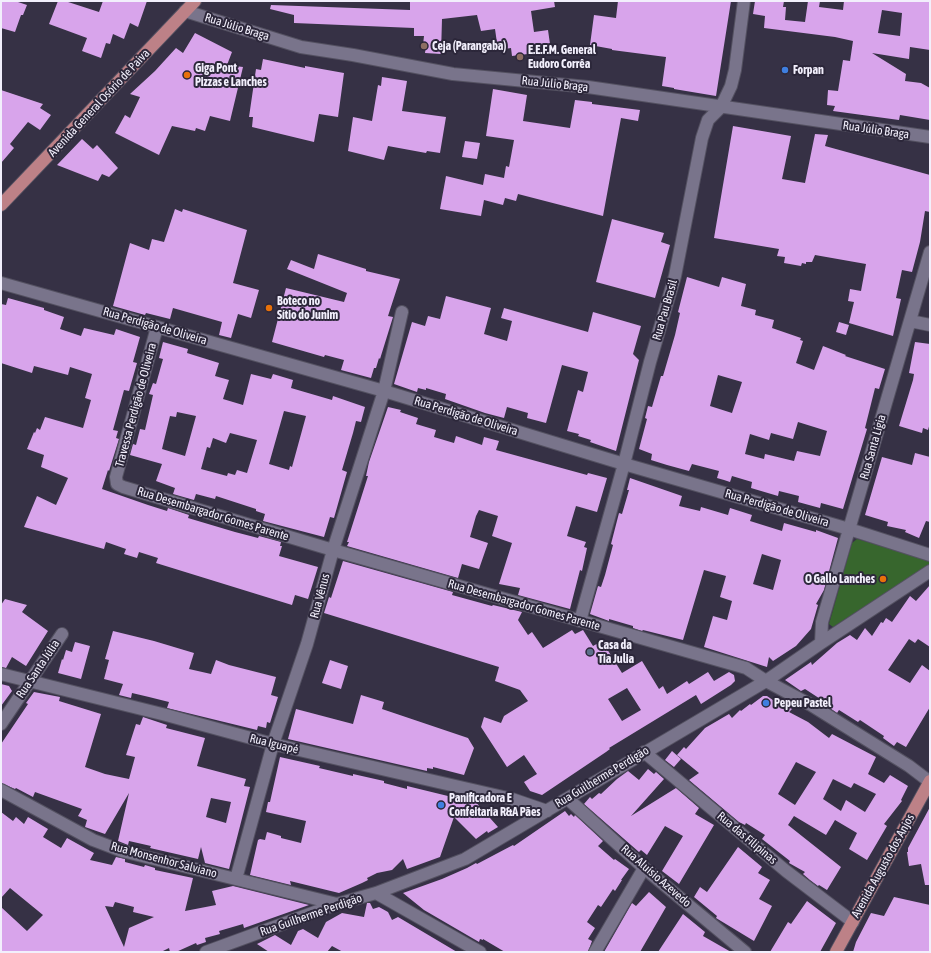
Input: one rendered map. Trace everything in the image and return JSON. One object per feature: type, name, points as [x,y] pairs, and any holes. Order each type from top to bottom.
[{"type":"main road","name":"Avenida General Osório de Paiva","points":[[1,205],[195,1]]},
{"type":"main road","name":"Avenida Augusto dos Anjos","points":[[836,952],[930,782]]},
{"type":"street","name":"Rua Pau Brasil","points":[[580,621],[624,464],[650,362],[675,276],[702,138],[708,120],[721,107],[731,86],[735,70],[744,1]]},
{"type":"street","name":"Rua Júlio Braga","points":[[185,11],[301,47],[353,55],[453,74],[588,87],[930,137]]},
{"type":"street","name":"Rua Santa Lígia","points":[[820,643],[822,622],[930,252]]},
{"type":"street","name":"Rua Perdigão de Oliveira","points":[[1,283],[384,391],[624,464],[849,529],[930,555]]},
{"type":"street","name":"Rua Vênus","points":[[236,879],[273,744],[307,644],[333,550],[384,391],[402,312]]},
{"type":"street","points":[[910,321],[930,325]]},
{"type":"street","name":"Travessa Perdigão de Oliveira","points":[[117,484],[116,477],[157,327]]},
{"type":"street","name":"Rua Desembargador Gomes Parente","points":[[117,484],[333,550],[746,668],[766,681],[811,704],[909,766],[930,782]]},
{"type":"street","name":"Rua Guilherme Perdigão","points":[[216,951],[337,904],[376,893],[465,859],[766,681],[820,643],[930,571]]},
{"type":"street","name":"Rua Santa Júlia","points":[[1,724],[62,634]]},
{"type":"street","name":"Rua Iguapé","points":[[1,674],[166,715],[273,744],[512,799],[547,810]]},
{"type":"street","name":"Rua das Filipinas","points":[[644,752],[786,871],[853,922]]},
{"type":"street","name":"Rua Monsenhor Salviano","points":[[1,790],[93,840],[122,851],[337,904]]},
{"type":"street","name":"Rua Aluísio Azevedo","points":[[568,799],[644,868],[745,952]]},
{"type":"street","points":[[595,952],[644,868]]},
{"type":"street","points":[[376,893],[480,952]]},
{"type":"green space","points":[[857,539],[930,560],[930,564],[833,627],[829,624],[852,543]]},
{"type":"building","points":[[1,1],[15,1],[27,5],[23,15],[21,15],[15,32],[1,28]]},
{"type":"building","points":[[58,1],[65,1],[99,12],[103,1],[147,1],[138,27],[130,23],[124,39],[113,34],[110,44],[106,43],[101,58],[82,51],[87,38],[49,24]]},
{"type":"building","points":[[410,1],[554,1],[555,7],[531,11],[534,32],[548,30],[551,51],[512,56],[511,48],[498,50],[495,29],[481,31],[477,15],[442,19],[441,54],[425,53],[426,45],[423,45],[424,36],[414,36],[414,28],[294,23],[294,15],[270,9],[271,5],[410,10]]},
{"type":"building","points":[[618,1],[731,1],[716,96],[662,86],[666,57],[612,50],[590,45],[594,15],[616,18]]},
{"type":"building","points":[[755,1],[784,1],[783,7],[786,7],[785,20],[805,22],[808,1],[820,1],[819,7],[843,10],[844,1],[930,1],[930,50],[910,47],[909,59],[872,53],[906,74],[905,81],[921,83],[930,88],[930,120],[900,115],[899,120],[833,111],[835,106],[827,105],[828,90],[838,91],[843,60],[850,61],[853,41],[835,37],[764,28],[765,16],[753,14]],"holes":[[[882,10],[902,13],[900,36],[878,33]]]},
{"type":"building","points":[[195,33],[232,52],[227,65],[243,67],[230,121],[210,116],[205,131],[196,128],[195,131],[172,126],[159,155],[115,133],[125,115],[130,118],[140,97],[130,94],[155,71],[176,48],[183,53]]},
{"type":"building","points":[[263,59],[305,68],[305,66],[344,73],[338,117],[319,114],[314,142],[252,127],[253,117],[249,117],[256,69],[261,70]]},
{"type":"building","points":[[382,77],[407,81],[402,111],[446,117],[440,153],[427,151],[426,153],[388,146],[384,160],[348,151],[353,117],[372,121],[378,85],[381,86]]},
{"type":"building","points":[[493,89],[527,95],[523,121],[570,128],[575,100],[592,102],[592,104],[640,110],[638,121],[621,118],[603,216],[518,194],[516,201],[505,198],[503,205],[484,200],[481,216],[440,209],[446,176],[483,185],[485,174],[504,178],[506,166],[509,167],[514,140],[486,136]]},
{"type":"building","points":[[1,90],[43,104],[40,108],[51,115],[40,130],[28,122],[10,144],[14,148],[1,163]]},
{"type":"building","points":[[733,126],[791,136],[782,179],[805,183],[815,134],[828,135],[825,146],[930,175],[930,212],[925,211],[920,242],[912,272],[902,270],[896,298],[901,299],[893,336],[849,323],[854,302],[848,301],[850,289],[861,291],[866,264],[815,255],[812,262],[806,262],[806,264],[802,263],[801,266],[784,263],[785,257],[777,256],[779,249],[714,238]]},
{"type":"building","points":[[82,139],[93,149],[97,145],[118,168],[109,177],[102,174],[98,181],[57,165]]},
{"type":"building","points":[[465,141],[480,143],[477,159],[462,157]]},
{"type":"building","points":[[175,209],[182,212],[183,209],[247,230],[233,283],[259,290],[251,318],[238,314],[231,338],[219,335],[222,322],[173,308],[170,319],[146,313],[145,315],[113,306],[130,243],[149,250],[152,239],[164,242]]},
{"type":"building","points":[[612,219],[664,233],[661,242],[670,245],[655,298],[596,282]]},
{"type":"building","points":[[318,254],[366,269],[366,271],[400,279],[388,316],[393,317],[380,359],[379,358],[376,368],[374,368],[371,378],[341,370],[344,360],[325,355],[324,357],[272,342],[286,288],[344,302],[347,293],[287,269],[291,260],[314,269]]},
{"type":"building","points":[[687,277],[719,287],[722,277],[746,284],[741,306],[756,310],[755,315],[774,320],[772,328],[801,338],[800,340],[803,341],[796,363],[814,370],[823,346],[846,355],[845,356],[885,369],[879,389],[875,388],[865,428],[867,429],[843,509],[821,503],[820,508],[798,502],[799,496],[779,491],[778,496],[751,488],[752,482],[732,476],[730,482],[717,478],[719,471],[692,464],[689,471],[667,465],[651,460],[652,454],[639,449],[647,419],[645,418],[648,406],[652,407],[675,335],[680,313],[678,312]],"holes":[[[718,375],[742,382],[732,413],[710,406]],[[798,422],[827,431],[820,456],[797,451],[794,461],[765,454],[764,459],[745,454],[750,434],[769,440],[771,433],[793,439]]]},
{"type":"building","points":[[446,296],[491,308],[484,334],[507,341],[512,321],[501,318],[504,308],[588,332],[593,312],[641,326],[633,354],[639,360],[616,451],[590,442],[591,440],[578,436],[579,434],[567,431],[578,390],[583,392],[588,372],[562,365],[546,423],[527,418],[528,413],[507,407],[504,418],[445,399],[446,394],[426,388],[426,390],[418,388],[417,392],[394,384],[412,322],[425,326],[428,316],[440,319]]},
{"type":"building","points":[[8,298],[44,308],[44,310],[64,317],[60,329],[81,336],[84,328],[114,335],[116,329],[140,337],[133,362],[137,363],[129,391],[124,390],[113,430],[118,431],[116,438],[119,439],[102,489],[167,511],[168,508],[189,515],[188,518],[235,532],[281,542],[280,546],[282,546],[279,556],[318,567],[308,599],[295,595],[292,605],[156,563],[158,558],[139,552],[137,558],[124,554],[126,549],[106,542],[104,549],[24,527],[37,496],[56,505],[68,478],[41,467],[44,455],[27,449],[34,432],[35,433],[37,428],[40,430],[45,417],[83,428],[91,400],[85,398],[92,374],[70,367],[68,375],[34,366],[32,373],[1,363],[1,304],[6,305]]},
{"type":"building","points":[[839,322],[849,325],[846,335],[836,332]]},
{"type":"building","points":[[163,342],[188,349],[187,353],[219,363],[215,376],[229,380],[223,399],[243,405],[251,374],[271,379],[273,374],[293,380],[291,388],[332,400],[333,396],[365,407],[361,422],[356,421],[342,470],[347,472],[334,518],[330,517],[324,537],[263,521],[265,514],[256,511],[256,509],[216,496],[215,499],[196,494],[194,500],[173,494],[175,488],[156,481],[162,464],[130,455],[133,444],[136,445],[140,429],[145,430],[153,395],[149,394],[153,383],[156,384],[163,359],[159,358]],"holes":[[[284,411],[306,416],[292,467],[290,466],[289,470],[269,464]],[[177,412],[196,416],[185,456],[162,449],[170,416],[176,417]],[[230,433],[257,440],[247,473],[237,470],[235,475],[228,473],[227,476],[201,469],[207,447],[210,448],[213,438],[226,443]]]},
{"type":"building","points":[[915,342],[930,344],[930,423],[928,430],[923,428],[922,433],[899,426],[913,380],[914,374],[909,373]]},
{"type":"building","points":[[388,407],[401,410],[400,412],[418,418],[416,424],[436,430],[434,437],[454,443],[456,436],[482,445],[484,437],[499,441],[496,450],[587,475],[588,473],[607,478],[597,512],[576,506],[567,536],[586,542],[584,547],[587,548],[582,571],[580,570],[570,609],[518,595],[520,588],[499,584],[512,543],[492,536],[498,516],[479,510],[470,537],[488,543],[479,569],[462,564],[458,578],[347,546],[368,476],[366,476],[369,462]]},
{"type":"building","points":[[915,453],[930,457],[930,522],[926,521],[919,538],[905,532],[906,530],[887,526],[888,522],[865,515],[882,457],[912,465]]},
{"type":"building","points":[[630,478],[682,496],[679,506],[700,511],[701,507],[728,515],[730,508],[752,515],[750,521],[782,531],[784,523],[816,532],[816,530],[838,538],[824,590],[816,604],[818,605],[811,629],[796,646],[773,661],[769,657],[767,667],[704,647],[713,616],[727,620],[732,601],[720,597],[726,576],[704,570],[683,640],[642,631],[633,628],[633,626],[609,619],[609,621],[590,614],[598,586],[601,587],[605,575],[619,513],[622,514],[629,490],[627,490]],"holes":[[[762,554],[781,560],[773,590],[753,584]]]},
{"type":"building","points":[[343,561],[453,592],[452,595],[492,606],[522,612],[518,620],[528,635],[532,632],[543,648],[572,630],[575,634],[583,630],[593,646],[602,641],[622,673],[642,661],[659,689],[663,686],[667,694],[687,681],[689,684],[708,672],[714,681],[729,672],[734,675],[735,681],[701,704],[696,695],[609,748],[610,749],[606,752],[542,795],[530,791],[524,782],[537,774],[524,755],[507,767],[481,727],[484,717],[501,723],[504,716],[528,701],[520,690],[495,681],[499,667],[324,613],[329,597],[331,598]],"holes":[[[627,688],[641,710],[622,721],[608,699]]]},
{"type":"building","points":[[930,585],[930,647],[918,639],[915,643],[909,639],[888,670],[910,683],[922,665],[930,671],[930,707],[906,747],[897,742],[894,746],[883,738],[884,736],[860,720],[858,722],[839,710],[837,713],[827,706],[828,704],[805,689],[801,691],[785,680],[811,662],[812,665],[837,643],[850,635],[857,640],[865,628],[872,636],[881,622],[883,623],[886,618],[892,622],[910,596],[916,601]]},
{"type":"building","points":[[5,599],[27,605],[22,612],[48,631],[26,666],[12,657],[6,668],[1,667],[1,605]]},
{"type":"building","points":[[113,631],[194,653],[189,669],[211,674],[216,660],[229,665],[276,677],[271,695],[278,697],[270,723],[267,722],[266,728],[258,726],[257,730],[167,708],[169,702],[132,693],[131,698],[119,695],[123,684],[104,679],[109,660],[105,659]]},
{"type":"building","points":[[75,642],[90,646],[81,679],[58,673],[66,650],[72,652]]},
{"type":"building","points":[[330,660],[348,666],[341,689],[322,683]]},
{"type":"building","points":[[1,684],[9,686],[12,691],[1,706]]},
{"type":"building","points":[[34,692],[60,697],[59,701],[101,714],[85,767],[105,774],[129,779],[135,757],[126,755],[136,724],[140,725],[143,717],[167,725],[166,728],[205,738],[197,766],[246,779],[244,786],[250,787],[229,869],[205,863],[201,847],[198,859],[150,848],[151,846],[129,841],[128,845],[118,841],[129,793],[105,834],[85,827],[87,820],[78,816],[82,809],[35,792],[33,797],[16,788],[15,789],[1,783],[1,744],[28,704],[26,703]],"holes":[[[211,798],[231,802],[226,823],[206,817]]]},
{"type":"building","points":[[361,695],[384,702],[382,709],[468,738],[474,748],[464,775],[433,767],[433,769],[427,768],[427,771],[288,739],[296,709],[353,724]]},
{"type":"building","points":[[763,696],[767,696],[780,705],[782,702],[792,709],[789,712],[808,722],[829,738],[832,734],[876,757],[868,774],[884,783],[890,775],[908,786],[901,800],[902,801],[884,824],[887,826],[867,860],[849,849],[857,833],[835,820],[826,835],[794,816],[788,825],[841,867],[827,890],[819,885],[818,886],[803,874],[805,872],[789,863],[790,861],[762,839],[765,835],[746,823],[745,825],[739,822],[689,780],[699,773],[677,755],[684,747],[686,749],[705,728],[729,714],[732,718],[740,710],[741,711],[750,704],[751,705]],"holes":[[[796,762],[816,772],[795,805],[778,794]],[[833,779],[851,788],[854,783],[876,794],[865,812],[846,800],[841,811],[823,799]]]},
{"type":"building","points":[[672,751],[681,759],[674,767],[665,760]]},
{"type":"building","points":[[280,757],[320,766],[319,768],[353,776],[353,774],[384,781],[384,783],[407,789],[407,786],[452,797],[474,800],[498,827],[488,833],[487,831],[476,839],[454,817],[440,857],[407,869],[403,859],[392,870],[377,873],[367,878],[368,880],[339,893],[290,881],[291,885],[250,875],[258,840],[265,840],[267,832],[281,836],[281,838],[301,843],[306,821],[266,812],[268,802],[270,802]]},
{"type":"building","points":[[648,769],[654,774],[656,772],[664,779],[631,816],[676,788],[699,808],[695,814],[714,825],[679,884],[662,871],[683,836],[665,826],[647,855],[641,850],[639,852],[584,804],[590,797],[592,799],[599,793],[601,794],[628,771],[639,780]]},
{"type":"building","points":[[930,807],[930,885],[925,885],[921,864],[909,866],[907,852]]},
{"type":"building","points":[[565,811],[569,816],[571,814],[574,817],[575,815],[603,841],[598,846],[614,860],[615,859],[629,869],[615,891],[613,889],[601,907],[598,905],[587,922],[595,928],[588,939],[592,941],[588,952],[505,952],[483,939],[480,939],[479,942],[424,910],[403,893],[442,879],[476,863],[477,864],[513,845],[514,846]]},
{"type":"building","points":[[1,812],[13,821],[16,817],[24,824],[28,817],[48,829],[43,837],[61,848],[67,838],[94,853],[90,860],[112,865],[116,857],[125,859],[125,862],[144,867],[145,865],[155,868],[155,870],[193,878],[185,911],[216,905],[212,891],[233,886],[309,905],[244,928],[243,924],[219,931],[220,934],[205,938],[206,942],[197,945],[196,943],[176,952],[170,952],[169,948],[161,952],[1,952],[1,907],[27,931],[43,915],[10,888],[1,898]],"holes":[[[115,902],[134,907],[133,912],[154,917],[129,928],[124,947],[105,906],[113,907]]]},
{"type":"building","points":[[738,847],[762,867],[758,873],[770,880],[759,899],[772,906],[754,941],[716,918],[717,916],[694,897],[700,887],[707,892]]},
{"type":"building","points":[[649,892],[666,907],[640,952],[604,952],[632,903],[636,906]]},
{"type":"building","points":[[894,897],[930,905],[930,952],[853,952],[856,942],[871,913],[884,916]]},
{"type":"building","points":[[807,901],[836,923],[820,952],[770,952],[788,922],[791,924]]},
{"type":"building","points":[[367,903],[370,903],[373,909],[379,907],[388,912],[392,920],[398,917],[457,952],[343,952],[332,946],[327,952],[269,952],[257,944],[275,935],[291,945],[298,931],[303,929],[318,938],[326,922],[342,913],[364,917]]},
{"type":"building","points":[[683,914],[705,932],[703,936],[731,952],[658,952]]},
{"type":"place","name":"Ceja (Parangaba)","points":[[424,46]]},
{"type":"place","name":"E.E.F.M. General Eudoro Corrêa","points":[[520,57]]},
{"type":"place","name":"Forpan","points":[[785,70]]},
{"type":"place","name":"Giga Pont Pizzas e Lanches","points":[[187,75]]},
{"type":"place","name":"Boteco no Sítio do Junim","points":[[269,308]]},
{"type":"place","name":"O Gallo Lanches","points":[[883,579]]},
{"type":"place","name":"Casa da Tia Julia","points":[[590,652]]},
{"type":"place","name":"Pepeu Pastel","points":[[766,703]]},
{"type":"place","name":"Panificadora E Confeitaria R&A Pães","points":[[441,805]]}]
